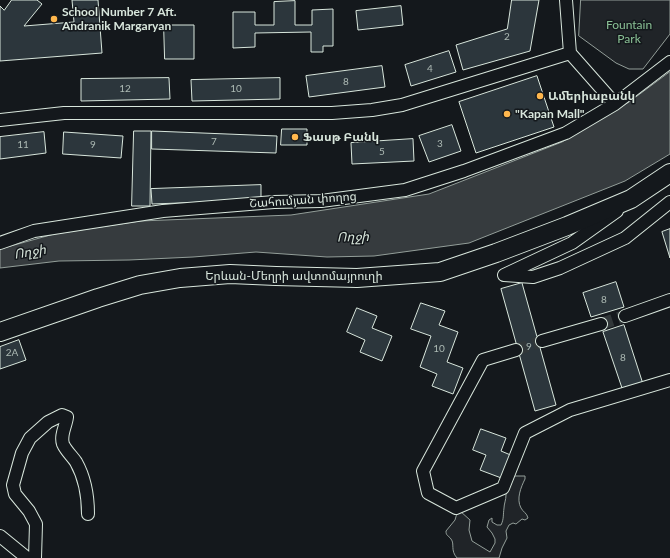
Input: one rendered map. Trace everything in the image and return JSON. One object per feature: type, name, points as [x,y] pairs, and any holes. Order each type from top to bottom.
[{"type":"highway","name":"Երևան-Մեղրի ավտոմայրուղի","points":[[0,332],[126,289],[180,278],[230,274],[357,278],[440,272],[561,229],[631,199],[670,173]]},
{"type":"street","points":[[566,0],[570,53],[615,104]]},
{"type":"street","points":[[0,120],[64,113],[332,113],[372,110],[402,105],[570,53]]},
{"type":"street","name":"Շահումյան փողոց","points":[[0,243],[34,231],[163,211],[274,202],[321,201],[405,190],[464,172],[566,133],[615,104],[670,62]]},
{"type":"street","points":[[631,199],[621,208],[572,243],[504,275],[533,277],[560,268],[625,238],[670,202]]},
{"type":"street","points":[[625,316],[670,300]]},
{"type":"street","points":[[542,341],[601,324]]},
{"type":"street","points":[[516,350],[483,360],[423,470],[428,494],[456,508],[503,488],[525,433],[570,410],[670,380]]},
{"type":"street","points":[[35,558],[36,524],[29,511],[15,494],[13,485],[22,453],[30,438],[48,422],[62,416],[67,417],[67,422],[62,434],[63,444],[76,463],[85,484],[88,500],[88,514]]},
{"type":"street","points":[[0,536],[27,558]]},
{"type":"green space","name":"Fountain Park","points":[[581,0],[670,0],[670,34],[643,69],[629,69],[616,63],[579,36]]},
{"type":"green space","points":[[508,476],[525,476],[519,501],[521,508],[528,518],[525,520],[522,519],[516,524],[513,523],[509,525],[506,531],[507,538],[499,558],[457,558],[452,541],[447,535],[446,531],[455,520],[457,513],[460,511],[470,520],[469,530],[472,541],[490,552],[495,543],[495,539],[487,527],[489,520],[492,518],[492,522],[497,525],[501,525],[502,523]]},
{"type":"water","name":"Ողջի","points":[[670,72],[670,154],[625,181],[469,243],[374,256],[327,257],[256,252],[129,260],[59,261],[0,268],[0,249],[54,234],[140,221],[291,215],[429,194],[562,142],[629,102]]},
{"type":"building","points":[[12,0],[37,0],[42,4],[24,26],[74,22],[72,0],[98,0],[102,53],[0,61],[0,6],[4,10]]},
{"type":"building","points":[[512,0],[539,0],[530,51],[463,70],[456,45],[507,29]]},
{"type":"building","points":[[295,1],[295,25],[312,25],[312,10],[333,9],[333,46],[323,46],[323,52],[311,52],[311,32],[255,33],[255,47],[233,48],[233,12],[255,12],[255,25],[274,25],[274,2]]},
{"type":"building","points":[[401,6],[403,25],[358,30],[356,11]]},
{"type":"building","points":[[164,25],[194,25],[194,59],[165,59]]},
{"type":"building","points":[[449,51],[456,72],[411,86],[405,65]]},
{"type":"building","points":[[382,66],[385,87],[309,97],[306,76]]},
{"type":"building","name":"\"Kapan Mall\"","points":[[537,76],[554,127],[476,153],[459,102]]},
{"type":"building","points":[[169,78],[170,99],[81,101],[81,79]]},
{"type":"building","points":[[280,78],[280,99],[192,101],[191,80]]},
{"type":"building","points":[[452,125],[461,151],[429,162],[419,136]]},
{"type":"building","points":[[282,129],[307,129],[307,145],[281,145]]},
{"type":"building","points":[[134,131],[151,131],[150,206],[132,206]]},
{"type":"building","points":[[152,131],[277,136],[276,153],[152,149]]},
{"type":"building","points":[[44,132],[46,153],[0,159],[0,137]]},
{"type":"building","points":[[64,132],[123,136],[121,158],[63,154]]},
{"type":"building","points":[[413,139],[414,161],[352,164],[351,143]]},
{"type":"building","points":[[261,185],[261,200],[152,204],[151,189]]},
{"type":"building","points":[[670,229],[670,258],[662,232]]},
{"type":"building","points":[[616,282],[624,307],[591,317],[583,293]]},
{"type":"building","points":[[522,283],[556,405],[535,411],[501,289]]},
{"type":"building","points":[[421,303],[445,311],[439,325],[458,332],[447,362],[463,368],[453,394],[432,386],[437,374],[420,367],[431,336],[411,329]]},
{"type":"building","points":[[357,308],[377,316],[372,328],[392,336],[382,361],[360,352],[365,340],[347,332]]},
{"type":"building","points":[[624,325],[643,384],[623,391],[603,332]]},
{"type":"building","points":[[19,340],[26,360],[0,369],[0,347]]},
{"type":"building","points":[[481,429],[506,438],[501,451],[513,456],[504,479],[480,470],[486,455],[473,450]]},
{"type":"tunnel","points":[[601,324],[625,316]]},
{"type":"tunnel","points":[[516,350],[542,341]]},
{"type":"place","name":"School Number 7 Aft. Andranik Margaryan","points":[[54,19]]},
{"type":"place","name":"Ամերիաբանկ","points":[[540,96]]},
{"type":"place","name":"\"Kapan Mall\"","points":[[507,114]]},
{"type":"place","name":"Ֆասթ Բանկ","points":[[295,137]]}]
